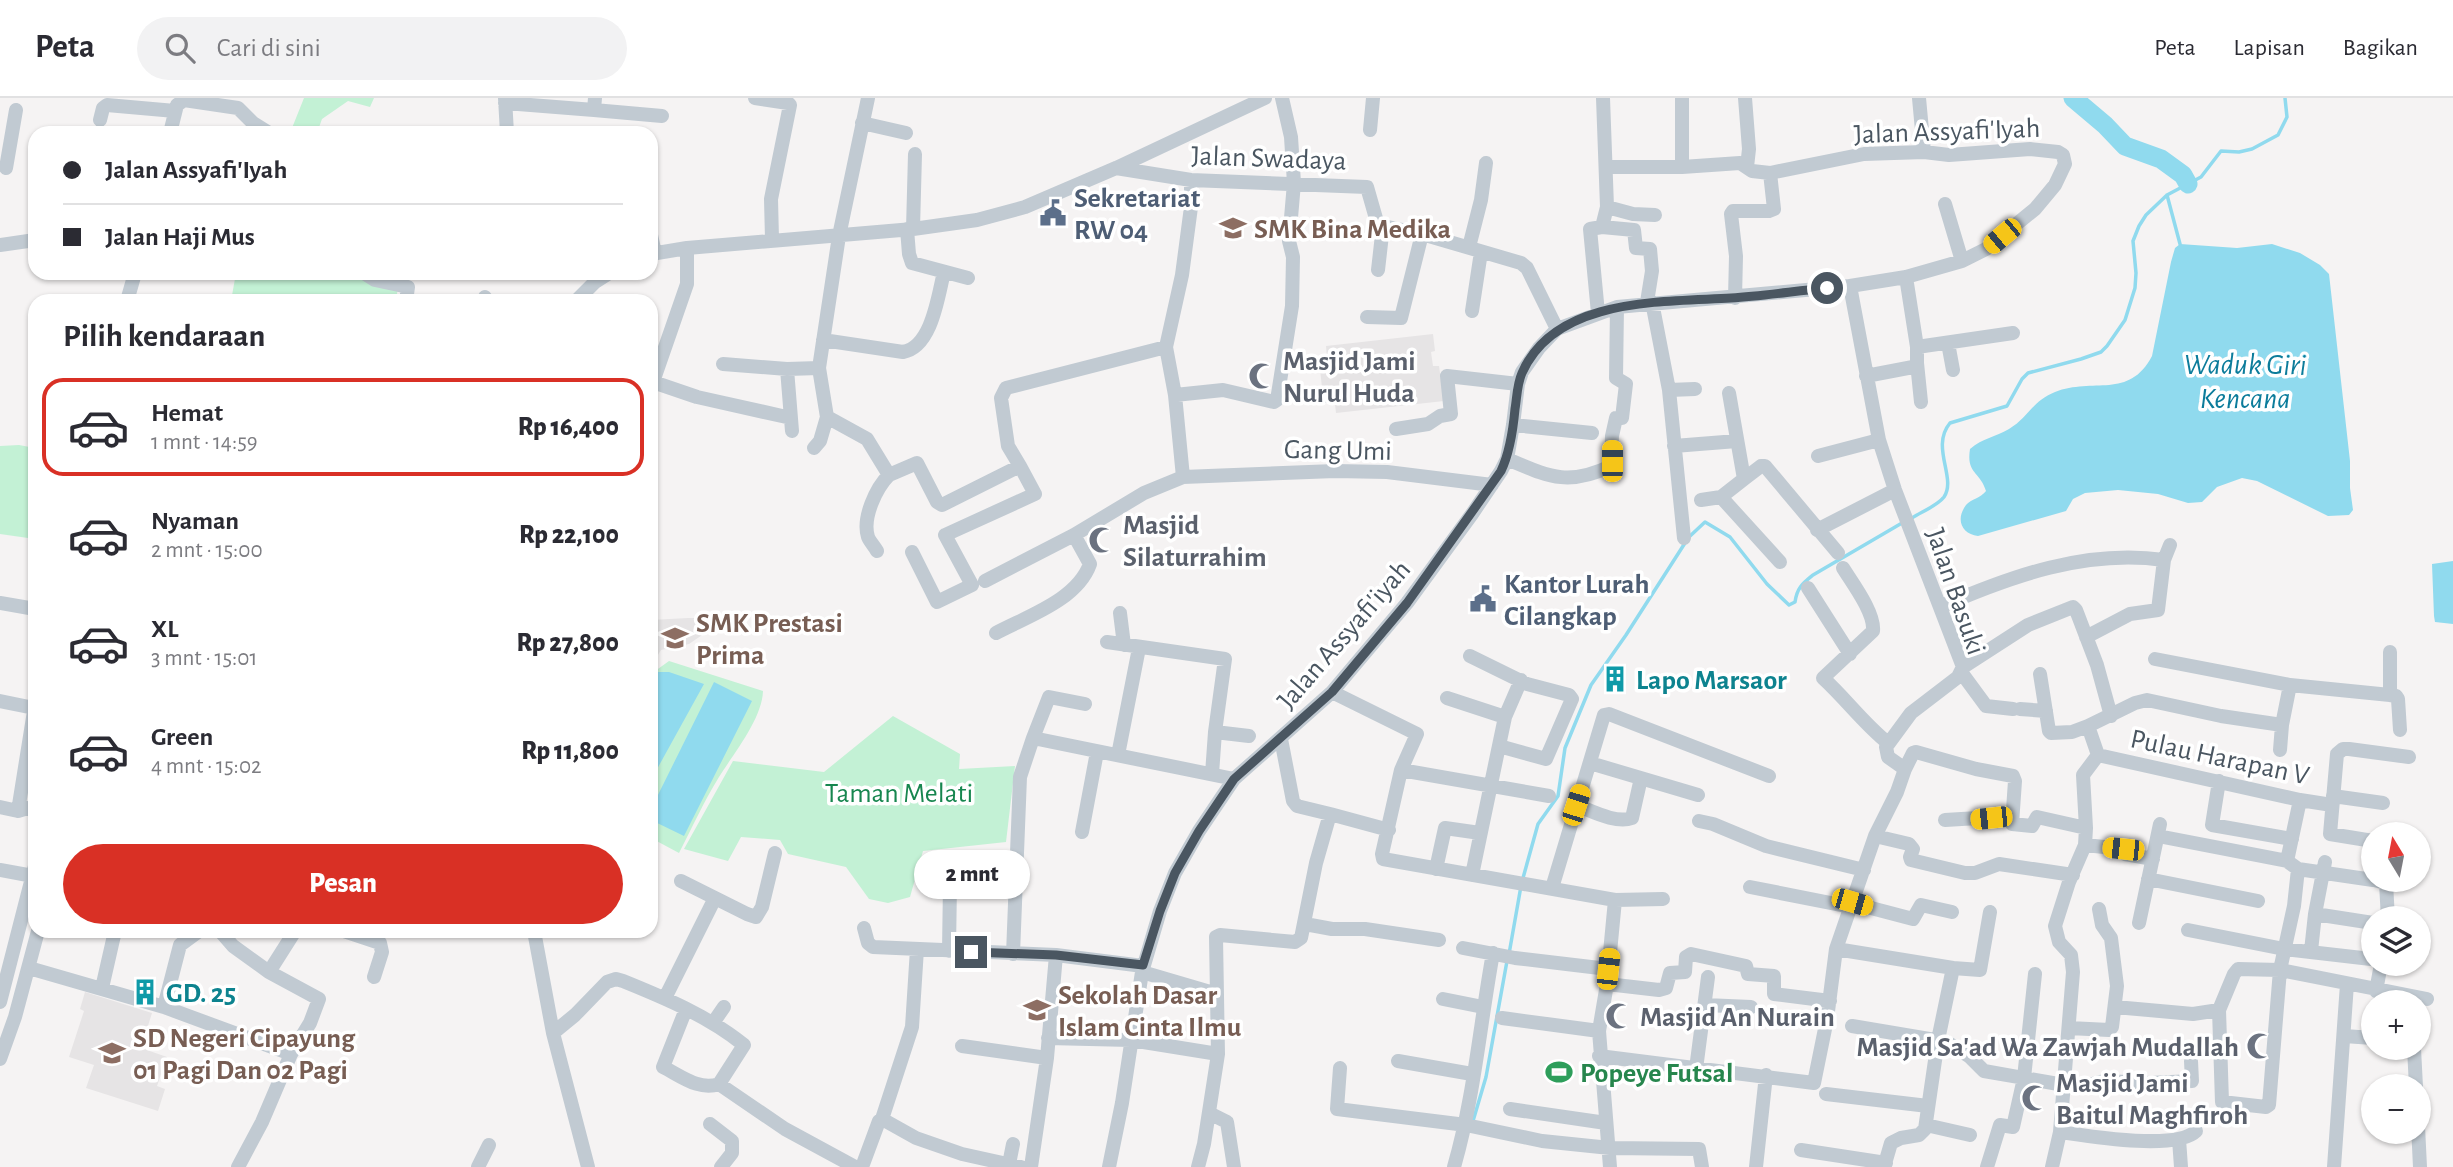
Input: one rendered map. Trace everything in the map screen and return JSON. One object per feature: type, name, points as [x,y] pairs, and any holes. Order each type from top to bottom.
[{"type":"street","points":[[755,98],[778,99],[788,103],[790,108],[771,199],[772,239]]},
{"type":"street","points":[[814,448],[820,441],[827,417],[819,368],[839,236],[868,98]]},
{"type":"street","points":[[658,252],[772,239],[910,229],[977,220],[1024,207],[1116,168],[1265,98]]},
{"type":"street","points":[[1175,395],[1223,390],[1274,402],[1277,400],[1292,306],[1293,257],[1289,241],[1294,183],[1292,137],[1282,98]]},
{"type":"street","points":[[1370,130],[1373,98]]},
{"type":"street","points":[[1602,227],[1607,207],[1603,98]]},
{"type":"street","points":[[1682,98],[1682,167]]},
{"type":"street","points":[[1745,98],[1747,167]]},
{"type":"street","points":[[1919,98],[1924,152]]},
{"type":"street","points":[[507,126],[505,101],[595,104],[662,116]]},
{"type":"street","points":[[173,126],[181,103]]},
{"type":"street","points":[[100,120],[103,108],[112,105],[239,103],[245,117],[258,126]]},
{"type":"street","points":[[8,168],[16,110]]},
{"type":"street","points":[[862,123],[906,133]]},
{"type":"street","name":"Jalan Assyafi'Iyah","points":[[1557,329],[1617,307],[1649,302],[1735,298],[1850,286],[1906,277],[1962,261],[1986,250],[2035,209],[2055,185],[2065,164],[2063,155],[2058,152],[2030,149],[1949,155],[1924,152],[1864,153],[1770,173],[1752,171],[1740,163],[1682,167],[1606,167]]},
{"type":"street","points":[[915,154],[909,254],[912,263],[968,278]]},
{"type":"street","points":[[1472,311],[1475,250],[1486,163]]},
{"type":"street","name":"Jalan Swadaya","points":[[1116,168],[1191,180],[1367,187],[1377,222],[1382,226]]},
{"type":"street","points":[[1735,298],[1736,256],[1731,214],[1733,211],[1774,209],[1770,173]]},
{"type":"street","points":[[985,581],[1074,535],[1144,493],[1183,477],[1175,395],[1166,347],[1182,275],[1191,207],[1191,180]]},
{"type":"street","points":[[1945,204],[1962,261]]},
{"type":"street","points":[[1607,207],[1633,214],[1655,215]]},
{"type":"street","points":[[1378,270],[1382,226],[1422,234],[1513,260],[1527,268],[1557,329]]},
{"type":"street","points":[[1598,313],[1589,231],[1602,227],[1634,230],[1636,248],[1650,250],[1652,271],[1649,302],[1669,390],[1684,538]]},
{"type":"street","points":[[1367,317],[1401,318],[1422,234]]},
{"type":"street","points":[[1,243],[28,241]]},
{"type":"street","points":[[658,368],[687,284],[687,248]]},
{"type":"street","points":[[823,340],[911,351],[930,326],[944,272]]},
{"type":"street","points":[[1906,277],[1917,347],[1921,402]]},
{"type":"street","points":[[375,280],[408,287],[407,294]]},
{"type":"street","points":[[583,294],[598,280]]},
{"type":"street","name":"Jalan Basuki","points":[[1850,286],[1878,440],[1962,670],[1958,677],[1911,713],[1888,743]]},
{"type":"street","points":[[1507,459],[1550,477],[1562,479],[1611,466],[1612,436],[1616,418],[1622,418],[1626,384],[1616,378],[1617,307]]},
{"type":"street","name":"Jalan Assyafi'iyah","points":[[1109,1167],[1122,1103],[1142,969],[1175,873],[1234,779],[1332,692],[1407,603],[1492,485],[1507,459],[1518,384],[1529,360],[1557,329]]},
{"type":"street","points":[[1917,347],[2013,332]]},
{"type":"street","points":[[1948,343],[1953,370]]},
{"type":"street","points":[[912,552],[937,601],[972,586],[946,535],[1035,494],[1008,444],[1001,398],[1006,388],[1166,347]]},
{"type":"street","points":[[1866,376],[1913,367],[1917,363]]},
{"type":"street","points":[[723,364],[787,369],[819,368]]},
{"type":"street","points":[[658,384],[791,424],[787,369]]},
{"type":"street","points":[[1396,429],[1427,424],[1440,416],[1451,414],[1447,376],[1518,384]]},
{"type":"street","points":[[1669,390],[1695,389]]},
{"type":"street","points":[[1279,392],[1315,397],[1334,395]]},
{"type":"street","points":[[1729,393],[1744,479]]},
{"type":"street","points":[[827,417],[867,439],[889,475]]},
{"type":"street","points":[[1513,425],[1592,433]]},
{"type":"street","points":[[1818,456],[1878,440]]},
{"type":"street","points":[[1674,446],[1737,441]]},
{"type":"street","points":[[877,551],[868,538],[867,526],[870,508],[889,475],[917,463],[941,505],[1020,466]]},
{"type":"street","points":[[1700,500],[1721,498],[1761,466],[1765,466],[1818,530],[1841,561],[1872,617],[1874,626],[1873,631],[1824,678],[1847,700],[1868,727],[1888,743],[1885,753],[1888,757],[1905,769]]},
{"type":"street","name":"Gang Umi","points":[[1183,477],[1335,471],[1387,472],[1492,485]]},
{"type":"street","points":[[1818,530],[1895,490]]},
{"type":"street","points":[[1721,498],[1780,562]]},
{"type":"street","points":[[996,633],[1060,599],[1073,589],[1090,564],[1074,535]]},
{"type":"street","points":[[2086,637],[2130,614],[2158,610],[2164,560],[2170,545]]},
{"type":"street","points":[[1940,607],[2016,577],[2080,561],[2135,556],[2164,560]]},
{"type":"street","points":[[1808,588],[1850,654]]},
{"type":"street","points":[[0,603],[28,608]]},
{"type":"street","points":[[2046,711],[1986,706],[1962,670],[2028,625],[2068,608],[2076,610],[2097,665],[2111,716]]},
{"type":"street","points":[[1118,755],[1132,646],[1120,612]]},
{"type":"street","points":[[1107,642],[1225,659],[1214,732],[1212,774]]},
{"type":"street","points":[[2390,653],[2390,695]]},
{"type":"street","points":[[1470,656],[1521,680],[1571,697],[1572,702],[1546,759],[1499,746]]},
{"type":"street","points":[[2155,659],[2290,685],[2390,695],[2398,699],[2400,730]]},
{"type":"street","points":[[2040,674],[2051,733],[2072,732],[2147,700],[2281,725]]},
{"type":"street","points":[[1472,875],[1505,717],[1521,680]]},
{"type":"street","points":[[2280,750],[2281,725],[2290,685]]},
{"type":"street","points":[[1332,692],[1417,734],[1401,769],[1383,859],[1615,900],[1663,899]]},
{"type":"street","points":[[1013,954],[1020,777],[1046,699],[1049,697],[1085,704]]},
{"type":"street","points":[[1447,698],[1505,717]]},
{"type":"street","points":[[0,701],[28,706]]},
{"type":"street","points":[[1552,888],[1604,715],[1609,714],[1769,776]]},
{"type":"street","points":[[2052,1167],[2060,1132],[2073,972],[2071,955],[2059,942],[2055,926],[2069,882],[2085,845],[2087,828],[2082,775],[2098,755],[2088,726]]},
{"type":"street","points":[[1214,732],[1249,736]]},
{"type":"street","points":[[1033,738],[1234,779]]},
{"type":"street","points":[[1281,739],[1293,802],[1297,806],[1389,830]]},
{"type":"street","points":[[2361,839],[2330,834],[2337,754],[2343,749],[2409,757]]},
{"type":"street","points":[[1082,832],[1097,752]]},
{"type":"street","points":[[1600,1056],[1815,1083],[1830,1001],[1836,949],[1875,836],[1913,753],[2013,776],[2013,824],[2032,826],[2037,817],[2087,828]]},
{"type":"street","name":"Pulau Harapan V","points":[[2098,755],[2300,800],[2383,803]]},
{"type":"street","points":[[1590,763],[1698,795]]},
{"type":"street","points":[[1401,769],[1549,796]]},
{"type":"street","points":[[1576,805],[1628,820],[1632,818],[1642,778]]},
{"type":"street","points":[[2220,781],[2212,825],[2292,839]]},
{"type":"street","points":[[2300,800],[2292,839],[2294,906],[2280,970],[2268,1106],[2226,1103],[2221,1099],[2220,1010],[2236,971],[2244,968],[2280,970],[2372,990]]},
{"type":"street","points":[[0,807],[28,807]]},
{"type":"street","points":[[1198,1167],[1218,1054],[1216,937],[1220,934],[1295,942],[1301,938],[1316,863],[1330,814]]},
{"type":"street","points":[[1945,820],[2011,816]]},
{"type":"street","points":[[1699,821],[1766,846],[1864,870]]},
{"type":"street","points":[[1436,869],[1445,828],[1480,833]]},
{"type":"street","points":[[2139,923],[2159,830],[2292,865],[2325,867],[2361,877]]},
{"type":"street","points":[[1875,836],[1909,844],[1913,849],[1910,857],[1913,861],[1965,873],[1983,872],[1999,864],[2073,875]]},
{"type":"street","points":[[2085,845],[2123,849],[2125,854],[2153,859]]},
{"type":"street","points":[[681,881],[756,917],[762,907],[775,853]]},
{"type":"street","points":[[2311,951],[2325,867]]},
{"type":"street","points":[[0,870],[28,871]]},
{"type":"street","points":[[949,951],[950,883],[954,879],[978,881]]},
{"type":"street","points":[[2148,879],[2258,901]]},
{"type":"street","points":[[1751,887],[1913,919],[1921,905],[1952,912]]},
{"type":"street","points":[[1,994],[28,893]]},
{"type":"street","points":[[665,998],[715,898]]},
{"type":"street","points":[[1610,1167],[1599,1031],[1607,984],[1615,900]]},
{"type":"street","points":[[2069,1028],[2109,1030],[2112,1027],[2117,986],[2111,938],[2102,925],[2099,909]]},
{"type":"street","points":[[1836,949],[1952,968],[1987,970],[1990,912]]},
{"type":"street","points":[[2315,915],[2361,921]]},
{"type":"street","points":[[1305,924],[1332,929],[1365,929],[1439,940]]},
{"type":"street","points":[[864,928],[868,943],[873,947],[1056,955],[1142,969],[1217,994]]},
{"type":"street","points":[[2188,930],[2361,959]]},
{"type":"street","points":[[0,1059],[15,1017],[36,938]]},
{"type":"street","points":[[102,988],[113,938]]},
{"type":"street","points":[[164,1007],[180,944],[189,938]]},
{"type":"street","points":[[226,938],[269,972],[319,999],[310,1023],[291,1054],[262,1122],[239,1165]]},
{"type":"street","points":[[269,972],[291,938]]},
{"type":"street","points":[[365,938],[380,943],[382,952],[374,977]]},
{"type":"street","points":[[535,938],[553,1033],[588,1167]]},
{"type":"street","points":[[862,1167],[882,1119],[912,1027],[917,948]]},
{"type":"street","points":[[1464,948],[1608,969]]},
{"type":"street","points":[[1607,984],[1660,990],[1666,988],[1670,973],[1685,972],[1686,957],[1691,954],[1746,966],[1748,974],[1774,976],[1774,994],[1830,1001]]},
{"type":"street","points":[[1031,1167],[1046,1058],[1056,955]]},
{"type":"street","points":[[1454,1167],[1471,1126],[1472,1074],[1483,1007],[1505,956]]},
{"type":"street","points":[[29,968],[164,1007],[291,1054]]},
{"type":"street","points":[[1801,1150],[1885,1165],[1891,1143],[1895,1139],[1923,1133],[1952,968]]},
{"type":"street","points":[[1987,1167],[2000,1125],[2013,1127],[2024,1079],[2035,974]]},
{"type":"street","points":[[1696,1069],[1708,977]]},
{"type":"street","points":[[553,1033],[607,982],[613,979],[623,981],[665,998],[713,1023],[744,1046],[719,1084],[711,1087],[699,1086],[658,1068],[686,1009]]},
{"type":"street","points":[[2334,1167],[2347,984]]},
{"type":"street","points":[[1443,999],[1483,1007]]},
{"type":"street","points":[[1705,1005],[1751,1007]]},
{"type":"street","points":[[713,1023],[723,1007]]},
{"type":"street","points":[[2115,1007],[2193,1014],[2220,1010]]},
{"type":"street","points":[[1502,1018],[1599,1031]]},
{"type":"street","points":[[1852,1026],[1947,1042],[1970,1057],[1984,1071],[2081,1087],[2104,1081],[2193,1081],[2190,1061]]},
{"type":"street","points":[[2344,1036],[2361,1037]]},
{"type":"street","points":[[1048,1038],[1131,1040],[1218,1054]]},
{"type":"street","points":[[962,1046],[1046,1058]]},
{"type":"street","points":[[1398,1061],[1472,1074]]},
{"type":"street","points":[[1340,1068],[1337,1109],[1471,1126],[1542,1140],[1610,1148],[1699,1149],[1702,1167]]},
{"type":"street","points":[[1756,1167],[1766,1075]]},
{"type":"street","points":[[719,1084],[785,1129],[855,1167]]},
{"type":"street","points":[[1826,1094],[1928,1106]]},
{"type":"street","points":[[1510,1109],[1606,1123]]},
{"type":"street","points":[[1209,1113],[1227,1122],[1234,1167]]},
{"type":"street","points":[[882,1119],[916,1138],[962,1154],[1015,1166],[1013,1144]]},
{"type":"street","points":[[710,1124],[732,1142],[732,1153],[721,1167]]},
{"type":"street","points":[[1926,1125],[1969,1135]]},
{"type":"street","points":[[2060,1132],[2142,1141],[2179,1139],[2192,1136],[2196,1131]]},
{"type":"street","points":[[2179,1139],[2181,1167]]},
{"type":"street","points":[[2419,1144],[2420,1167]]},
{"type":"street","points":[[478,1167],[489,1145]]},
{"type":"shaded area","points":[[1433,334],[1433,366],[1439,366],[1444,401],[1336,413],[1333,386],[1322,388],[1319,359],[1327,358],[1326,346]]},
{"type":"shaded area","name":"SMK Prestasi Prima","points":[[716,618],[708,631],[689,644],[661,650],[658,655],[658,620]]},
{"type":"shaded area","name":"SD Negeri Cipayung 01 Pagi Dan 02 Pagi","points":[[85,992],[152,1013],[141,1048],[167,1057],[157,1086],[165,1089],[158,1111],[86,1088],[94,1065],[69,1057],[84,1011],[80,1009]]},
{"type":"green space","points":[[304,98],[374,98],[370,107],[348,101],[322,119],[320,126],[293,126]]},
{"type":"green space","points":[[235,280],[399,280],[397,294],[232,294]]},
{"type":"green space","points":[[0,446],[28,447],[28,538],[0,534]]},
{"type":"green space","points":[[669,661],[763,691],[753,724],[714,786],[679,853],[658,842],[658,669]]},
{"type":"green space","name":"Taman Melati","points":[[893,716],[960,754],[959,769],[1015,766],[1006,842],[923,851],[910,897],[888,903],[869,899],[846,867],[788,854],[780,840],[741,837],[728,861],[684,849],[733,761],[824,772]]},
{"type":"water","name":"Waduk Giri Kencana","points":[[2180,244],[2237,248],[2272,244],[2300,253],[2329,274],[2353,510],[2349,515],[2328,516],[2257,481],[2242,478],[2217,487],[2202,502],[2188,503],[2158,494],[2118,490],[2085,493],[2073,499],[2066,511],[1978,536],[1972,535],[1964,529],[1961,516],[1968,503],[1986,491],[1970,463],[1970,449],[2009,429],[2040,400],[2055,392],[2083,386],[2121,383],[2143,370],[2152,356],[2171,262],[2175,248]]},
{"type":"water","points":[[2453,561],[2453,624],[2435,622],[2432,564]]},
{"type":"water","points":[[658,672],[669,672],[704,684],[658,767]]},
{"type":"water","points":[[714,682],[752,701],[684,836],[658,823],[658,795]]},
{"type":"waterway","points":[[2073,98],[2125,146],[2161,159],[2183,175],[2188,184]]},
{"type":"waterway","points":[[1912,518],[1944,497],[1948,481],[1942,442],[1950,423],[2007,406],[2028,373],[2101,352],[2125,320],[2135,288],[2133,241],[2146,215],[2167,195],[2201,177],[2221,151],[2239,152],[2252,149],[2278,135],[2287,117],[2285,98]]},
{"type":"waterway","points":[[2167,195],[2180,244]]},
{"type":"waterway","points":[[1689,537],[1705,522],[1730,537],[1767,584],[1789,605],[1795,602],[1797,593],[1813,575],[1902,523]]},
{"type":"waterway","points":[[1523,878],[1538,824],[1558,796],[1565,748],[1591,685],[1685,543]]},
{"type":"waterway","points":[[1509,954],[1521,886]]},
{"type":"waterway","points":[[1473,1121],[1486,1077],[1507,961]]},
{"type":"place","name":"Sekretariat RW 04","points":[[1053,213]]},
{"type":"place","name":"SMK Bina Medika","points":[[1233,228]]},
{"type":"place","name":"Masjid Jami Nurul Huda","points":[[1262,376]]},
{"type":"place","name":"Masjid Silaturrahim","points":[[1102,540]]},
{"type":"place","name":"Kantor Lurah Cilangkap","points":[[1483,599]]},
{"type":"place","name":"SMK Prestasi Prima","points":[[675,638]]},
{"type":"place","name":"Lapo Marsaor","points":[[1615,679]]},
{"type":"place","name":"GD. 25","points":[[145,992]]},
{"type":"place","name":"Sekolah Dasar Islam Cinta Ilmu","points":[[1037,1010]]},
{"type":"place","name":"Masjid An Nurain","points":[[1619,1016]]},
{"type":"place","name":"Masjid Sa'ad Wa Zawjah Mudallah","points":[[2260,1046]]},
{"type":"place","name":"SD Negeri Cipayung 01 Pagi Dan 02 Pagi","points":[[112,1053]]},
{"type":"place","name":"Popeye Futsal","points":[[1559,1072]]},
{"type":"place","name":"Masjid Jami Baitul Maghfiroh","points":[[2035,1098]]},
{"type":"route","points":[[971,952],[1056,955],[1143,965],[1175,873],[1234,779],[1332,692],[1407,603],[1501,471],[1507,459],[1522,372],[1529,360],[1557,329],[1617,307],[1647,302],[1735,298],[1827,288]]}]
